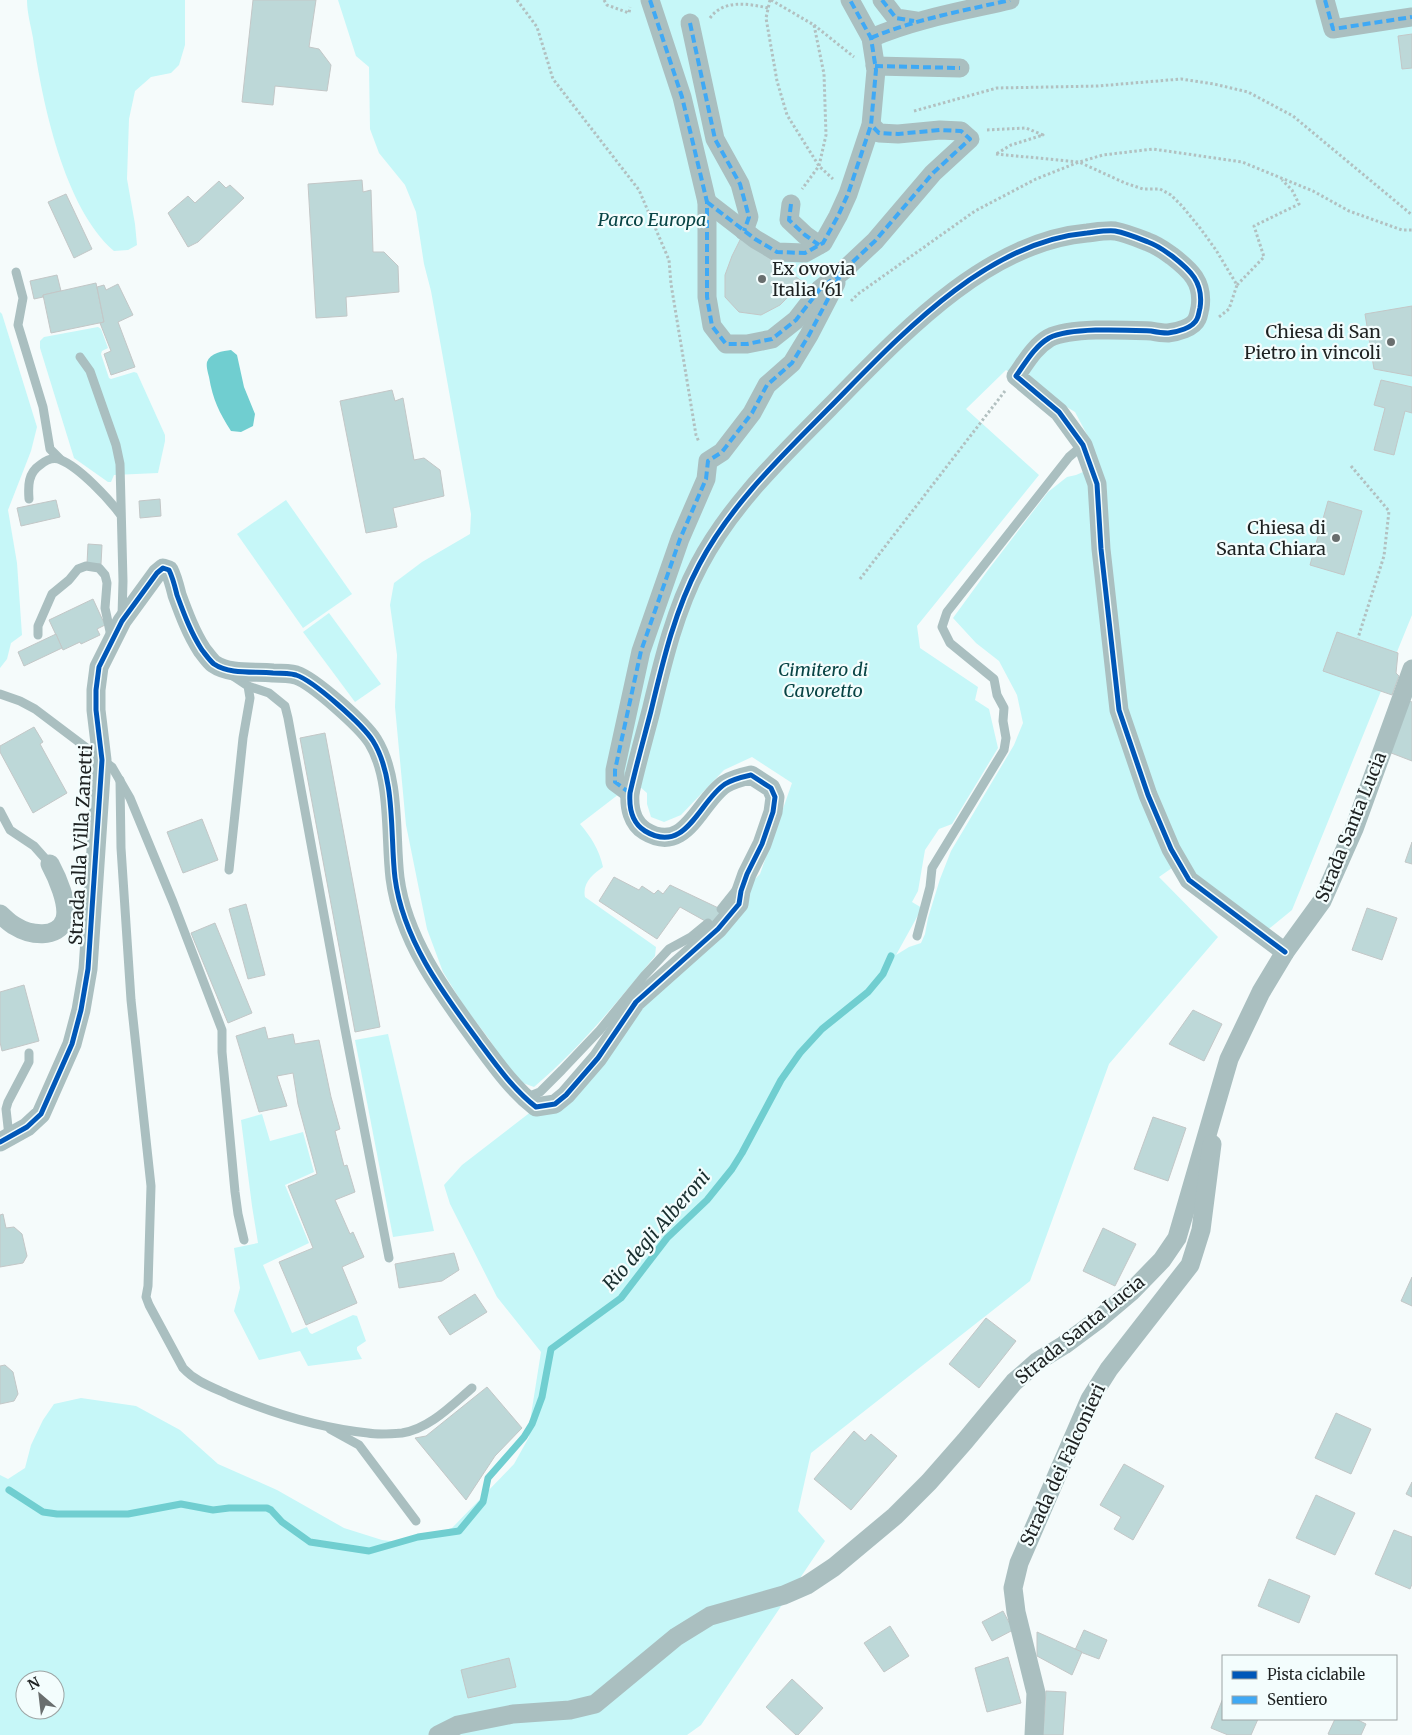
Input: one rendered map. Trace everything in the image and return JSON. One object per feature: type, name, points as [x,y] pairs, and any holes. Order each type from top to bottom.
[{"type":"street","points":[[650,0],[682,97],[707,202],[708,297],[712,326],[726,344],[747,344],[772,338],[796,320],[820,289],[875,241],[934,172],[970,138],[961,132],[940,130],[898,134],[878,133],[871,125]]},
{"type":"street","points":[[850,0],[871,38],[866,63]]},
{"type":"street","points":[[882,0],[896,18],[917,22]]},
{"type":"street","points":[[871,38],[888,30],[917,22],[1010,0]]},
{"type":"street","points":[[1325,0],[1332,30],[1412,17]]},
{"type":"street","points":[[692,28],[715,139],[740,184],[748,217],[744,230]]},
{"type":"street","points":[[707,202],[777,252],[806,253],[823,243],[848,194],[871,125],[876,70],[866,63]]},
{"type":"street","points":[[866,63],[960,68]]},
{"type":"street","points":[[791,204],[789,220],[819,245]]},
{"type":"street","points":[[226,671],[273,672],[296,676],[315,687],[366,731],[376,748],[385,776],[390,802],[395,879],[408,927],[449,1002],[498,1068],[525,1098],[536,1107],[555,1104],[566,1095],[598,1058],[636,1002],[706,940],[739,904],[740,891],[762,844],[773,812],[775,797],[771,788],[750,775],[724,784],[693,822],[679,833],[664,837],[656,836],[639,827],[629,804],[630,793],[663,660],[697,568],[712,540],[736,506],[764,474],[874,363],[916,323],[963,284],[992,264],[1048,240],[1077,234],[1114,231],[1151,243],[1164,250],[1191,271],[1199,287],[1201,302],[1197,319],[1189,327],[1169,333],[1068,332],[1052,337],[1038,346],[1016,376],[1059,412],[1083,445],[1097,484],[1101,549],[1119,710],[1148,795],[1171,849],[1189,880],[1285,952]]},
{"type":"street","points":[[630,793],[615,782],[615,770],[641,651],[680,539],[706,479],[708,461],[722,452],[752,413],[767,384],[792,363],[809,335],[842,271]]},
{"type":"street","name":"Strada alla Villa Zanetti","points":[[5,1139],[27,1127],[41,1114],[72,1044],[82,1010],[88,969],[102,760],[96,710],[99,667],[122,621],[157,573],[163,568],[171,574],[192,634],[213,664],[226,671]]},
{"type":"street","name":"Strada Santa Lucia","points":[[438,1735],[458,1725],[513,1714],[570,1710],[596,1704],[676,1637],[710,1616],[784,1595],[807,1585],[860,1546],[895,1516],[965,1442],[1014,1382],[1038,1361],[1064,1345],[1099,1319],[1132,1291],[1162,1260],[1177,1238],[1229,1059],[1261,992],[1285,952],[1322,901],[1354,830],[1412,669]]},
{"type":"street","points":[[0,914],[14,926],[29,933],[51,933],[59,928],[65,919],[65,905],[59,879],[50,864]]},
{"type":"street","name":"Strada dei Falconieri","points":[[1034,1735],[1036,1692],[1016,1612],[1013,1588],[1019,1563],[1090,1399],[1108,1370],[1190,1265],[1201,1230],[1205,1205],[1215,1103]]},
{"type":"lane","points":[[16,272],[23,298],[18,325],[43,407],[50,449],[108,498],[120,514]]},
{"type":"lane","points":[[80,357],[90,371],[120,464],[122,621]]},
{"type":"lane","points":[[917,936],[930,887],[932,868],[1004,750],[1006,738],[1003,721],[1004,708],[994,679],[950,643],[942,627],[947,612],[1069,457],[1083,445]]},
{"type":"lane","points":[[29,499],[28,486],[33,470],[47,459],[60,459]]},
{"type":"lane","points":[[38,635],[38,626],[52,594],[69,580],[78,569],[86,566],[99,568],[105,575],[107,583],[105,608],[111,642]]},
{"type":"lane","points":[[226,671],[235,679],[248,686],[269,693],[285,706],[389,1258]]},
{"type":"lane","points":[[229,870],[250,698],[248,686]]},
{"type":"lane","points":[[0,694],[36,709],[112,767],[130,798],[222,1030],[222,1052],[235,1192],[244,1240]]},
{"type":"lane","points":[[120,780],[121,848],[131,1000],[151,1186],[146,1297],[183,1368],[201,1383],[260,1408],[324,1425],[369,1434],[403,1432],[424,1425],[449,1408],[472,1388]]},
{"type":"lane","points":[[0,811],[10,830],[34,846],[50,864]]},
{"type":"lane","points":[[721,909],[747,874]]},
{"type":"lane","points":[[525,1098],[540,1092],[562,1070],[600,1030],[644,976],[669,949],[691,937],[708,923]]},
{"type":"lane","points":[[5,1139],[6,1109],[30,1062],[29,1052]]},
{"type":"lane","points":[[324,1425],[359,1445],[416,1521]]},
{"type":"path","points":[[517,0],[537,27],[552,79],[639,190],[669,260],[673,300],[696,435],[708,461]]},
{"type":"path","points":[[604,0],[607,5],[629,14],[631,0]]},
{"type":"path","points":[[692,28],[705,37],[712,13],[721,4],[734,0],[768,8]]},
{"type":"path","points":[[848,194],[819,166],[787,114],[777,81],[766,18],[771,0],[814,25],[866,63]]},
{"type":"path","points":[[791,204],[819,166],[826,135],[824,74],[814,25]]},
{"type":"path","points":[[905,114],[931,105],[997,88],[1098,86],[1181,79],[1214,84],[1248,92],[1293,116],[1412,215]]},
{"type":"path","points":[[1002,128],[1026,128],[1042,135],[1011,145],[996,154],[1079,162],[1125,183]]},
{"type":"path","points":[[1236,285],[1264,257],[1254,226],[1299,204],[1292,190],[1281,178]]},
{"type":"path","points":[[860,579],[1016,376]]},
{"type":"path","points":[[1351,466],[1389,511],[1384,556],[1358,638]]},
{"type":"green space","points":[[27,0],[185,0],[185,45],[179,65],[171,73],[151,77],[135,91],[129,119],[127,179],[137,245],[128,250],[114,251],[97,232],[82,208],[69,181],[58,152],[42,92]]},
{"type":"green space","points":[[338,0],[1412,0],[1412,615],[1292,910],[1259,937],[1179,863],[1159,877],[1218,937],[1109,1064],[1030,1281],[811,1453],[798,1511],[825,1541],[701,1725],[687,1735],[0,1735],[0,1475],[8,1479],[25,1468],[31,1445],[43,1420],[54,1404],[81,1398],[136,1406],[180,1430],[218,1464],[277,1490],[344,1528],[382,1540],[406,1543],[452,1528],[514,1464],[529,1437],[541,1352],[497,1297],[450,1204],[444,1185],[462,1165],[554,1094],[588,1062],[736,898],[760,874],[792,783],[752,757],[724,770],[681,815],[664,822],[651,817],[647,804],[647,793],[639,786],[619,794],[580,824],[594,844],[603,867],[587,883],[585,897],[656,947],[655,956],[567,1057],[534,1087],[523,1083],[505,1064],[464,1006],[443,972],[427,929],[406,825],[395,707],[397,655],[390,605],[394,583],[422,562],[470,534],[471,514],[416,212],[405,185],[379,153],[370,129],[369,67],[356,56]],"holes":[[[1006,370],[1075,412],[1092,444],[1097,466],[1067,477],[1048,492],[953,618],[976,643],[999,661],[1017,695],[1023,723],[1014,745],[951,851],[940,879],[921,943],[909,947],[896,955],[922,908],[912,902],[918,891],[925,850],[939,829],[952,824],[998,748],[989,709],[975,700],[978,687],[920,648],[917,626],[1039,475],[966,409]]]},
{"type":"green space","points":[[0,312],[37,427],[31,451],[8,510],[17,563],[22,635],[11,643],[7,659],[0,668]]},
{"type":"green space","points":[[98,327],[101,329],[108,348],[102,351],[101,354],[109,378],[134,372],[137,373],[165,435],[158,473],[114,475],[111,482],[108,482],[74,458],[40,348],[40,341],[44,337]]},
{"type":"green space","points":[[286,500],[352,594],[303,628],[237,534]]},
{"type":"green space","points":[[329,613],[381,684],[355,702],[303,632]]},
{"type":"green space","points":[[388,1034],[434,1231],[393,1237],[355,1040]]},
{"type":"green space","points":[[262,1114],[270,1141],[303,1132],[314,1172],[285,1185],[309,1243],[263,1265],[292,1333],[307,1327],[312,1334],[353,1315],[357,1316],[366,1341],[357,1347],[362,1359],[308,1366],[300,1351],[259,1360],[234,1311],[240,1288],[234,1248],[258,1243],[241,1120]]},
{"type":"water","points":[[231,350],[237,355],[244,387],[255,414],[253,426],[241,432],[231,431],[223,418],[217,406],[207,367],[207,362],[211,356]]},
{"type":"building","points":[[253,0],[316,0],[309,47],[319,49],[331,65],[327,91],[275,86],[273,105],[242,102]]},
{"type":"building","points":[[1412,34],[1412,68],[1402,69],[1398,36]]},
{"type":"building","points":[[362,180],[363,192],[371,190],[373,252],[384,252],[398,266],[399,292],[346,297],[347,316],[316,318],[308,184]]},
{"type":"building","points":[[219,181],[226,188],[230,185],[244,198],[198,242],[188,247],[168,213],[188,196],[195,203]]},
{"type":"building","points":[[66,194],[92,249],[74,258],[48,202]]},
{"type":"building","name":"Ex ovovia Italia '61","points":[[741,238],[803,282],[780,305],[761,315],[739,312],[725,297],[725,275]]},
{"type":"building","points":[[57,275],[61,291],[34,299],[30,281]]},
{"type":"building","points":[[96,283],[104,322],[51,333],[43,295]]},
{"type":"building","points":[[118,284],[133,315],[118,322],[135,367],[111,375],[104,354],[111,351],[100,323],[104,322],[97,287],[104,285],[106,290]]},
{"type":"building","name":"Chiesa di San Pietro in vincoli","points":[[1412,306],[1412,376],[1374,369],[1365,314]]},
{"type":"building","points":[[1381,380],[1412,387],[1412,413],[1405,411],[1394,455],[1374,450],[1385,408],[1374,405]]},
{"type":"building","points":[[392,390],[395,401],[403,398],[414,460],[424,458],[440,470],[444,496],[393,508],[397,527],[366,533],[340,401]]},
{"type":"building","points":[[160,499],[161,516],[140,518],[139,501]]},
{"type":"building","points":[[56,500],[60,517],[21,526],[17,508]]},
{"type":"building","name":"Chiesa di Santa Chiara","points":[[1328,501],[1362,511],[1344,575],[1310,565]]},
{"type":"building","points":[[88,544],[102,545],[101,564],[87,564]]},
{"type":"building","points":[[93,599],[105,625],[97,629],[100,635],[63,650],[49,620]]},
{"type":"building","points":[[1337,632],[1398,653],[1396,673],[1399,676],[1392,695],[1323,671]]},
{"type":"building","points":[[56,634],[62,648],[24,666],[18,652]]},
{"type":"building","points":[[1405,699],[1412,702],[1412,761],[1386,751]]},
{"type":"building","points":[[34,727],[43,742],[40,744],[67,793],[33,813],[0,752],[0,746]]},
{"type":"building","points":[[325,733],[380,1027],[355,1032],[300,738]]},
{"type":"building","points":[[202,819],[218,860],[183,873],[167,832]]},
{"type":"building","points":[[1412,842],[1412,864],[1405,862]]},
{"type":"building","points":[[614,877],[639,890],[642,886],[654,894],[658,890],[663,894],[670,885],[729,913],[716,927],[680,907],[657,939],[599,901]]},
{"type":"building","points":[[246,904],[265,975],[248,979],[229,909]]},
{"type":"building","points":[[1367,908],[1397,918],[1382,960],[1352,950]]},
{"type":"building","points":[[215,923],[252,1013],[228,1023],[191,933]]},
{"type":"building","points":[[24,985],[39,1041],[2,1051],[0,1042],[0,992]]},
{"type":"building","points":[[1193,1010],[1222,1024],[1204,1061],[1169,1044]]},
{"type":"building","points":[[265,1027],[268,1039],[293,1034],[295,1044],[319,1040],[340,1129],[335,1131],[344,1166],[347,1165],[355,1192],[335,1200],[350,1234],[353,1232],[364,1257],[342,1267],[357,1303],[306,1325],[279,1262],[313,1248],[288,1186],[317,1174],[298,1104],[293,1073],[277,1076],[287,1106],[259,1112],[236,1036]]},
{"type":"building","points":[[1153,1117],[1186,1128],[1168,1181],[1134,1169]]},
{"type":"building","points":[[3,1214],[6,1228],[14,1227],[22,1234],[27,1256],[23,1263],[0,1267],[0,1215]]},
{"type":"building","points":[[1103,1228],[1136,1244],[1115,1286],[1083,1271]]},
{"type":"building","points":[[454,1253],[459,1270],[442,1281],[399,1288],[395,1264]]},
{"type":"building","points":[[1412,1277],[1412,1306],[1401,1301]]},
{"type":"building","points":[[475,1294],[487,1312],[450,1335],[438,1317]]},
{"type":"building","points":[[986,1318],[1016,1341],[979,1388],[949,1364]]},
{"type":"building","points":[[5,1365],[13,1372],[18,1394],[14,1401],[0,1404],[0,1366]]},
{"type":"building","points":[[487,1387],[522,1428],[495,1456],[466,1500],[415,1438],[426,1436]]},
{"type":"building","points":[[1336,1413],[1371,1429],[1351,1474],[1315,1458]]},
{"type":"building","points":[[854,1431],[865,1441],[871,1434],[897,1456],[851,1510],[814,1479]]},
{"type":"building","points":[[1124,1464],[1164,1486],[1133,1540],[1114,1529],[1121,1517],[1100,1505]]},
{"type":"building","points":[[1412,1482],[1412,1497],[1406,1494]]},
{"type":"building","points":[[1316,1495],[1355,1513],[1335,1555],[1296,1538]]},
{"type":"building","points":[[1394,1530],[1412,1537],[1412,1584],[1410,1589],[1375,1574]]},
{"type":"building","points":[[1269,1579],[1310,1596],[1299,1623],[1258,1606]]},
{"type":"building","points":[[1003,1611],[1013,1630],[992,1641],[982,1622]]},
{"type":"building","points":[[890,1626],[909,1656],[884,1672],[864,1643]]},
{"type":"building","points":[[1084,1630],[1107,1640],[1099,1659],[1075,1650]]},
{"type":"building","points":[[1037,1632],[1082,1652],[1072,1675],[1037,1656]]},
{"type":"building","points":[[1008,1657],[1021,1703],[987,1712],[975,1668]]},
{"type":"building","points":[[509,1658],[516,1687],[468,1698],[461,1670]]},
{"type":"building","points":[[792,1679],[823,1708],[798,1735],[766,1707]]},
{"type":"building","points":[[1046,1691],[1066,1692],[1063,1735],[1043,1735]]},
{"type":"building","points":[[1222,1700],[1222,1720],[1258,1720],[1251,1735],[1228,1735],[1211,1728]]},
{"type":"building","points":[[1335,1720],[1358,1720],[1366,1724],[1361,1735],[1328,1734]]},
{"type":"waterway","name":"Rio degli Alberoni","points":[[9,1490],[43,1512],[57,1514],[128,1514],[181,1504],[213,1510],[267,1508],[282,1522],[310,1542],[369,1551],[418,1537],[459,1531],[483,1502],[488,1478],[524,1437],[532,1424],[542,1397],[551,1349],[621,1298],[667,1238],[707,1200],[732,1169],[781,1080],[800,1053],[822,1029],[868,992],[883,974],[891,956]]},
{"type":"marked path","points":[[650,0],[682,97],[707,202],[707,297],[712,326],[726,344],[747,344],[772,339],[796,320],[820,289],[843,271],[875,241],[933,173],[970,139],[961,131],[940,130],[898,134],[879,133],[871,125]]},
{"type":"marked path","points":[[707,202],[755,239],[777,252],[805,253],[823,243],[848,194],[871,125],[876,70],[871,38],[850,0]]},
{"type":"marked path","points":[[882,0],[896,18],[914,21]]},
{"type":"marked path","points":[[871,38],[922,21],[1010,0]]},
{"type":"marked path","points":[[1325,0],[1333,29],[1412,17]]},
{"type":"marked path","points":[[690,23],[715,139],[740,184],[749,217],[744,231]]},
{"type":"marked path","points":[[875,66],[960,68]]},
{"type":"marked path","points":[[791,204],[789,220],[819,245]]},
{"type":"marked path","points":[[630,793],[615,782],[615,770],[641,651],[680,539],[706,479],[708,461],[722,452],[752,413],[767,385],[792,363],[840,276]]},
{"type":"cycle path","points":[[0,1142],[27,1127],[41,1114],[72,1044],[81,1010],[88,969],[102,760],[96,710],[99,667],[122,621],[157,573],[163,568],[169,570],[191,630],[202,650],[214,664],[227,670],[296,675],[338,704],[368,734],[380,756],[389,790],[395,878],[399,901],[406,923],[426,965],[452,1004],[512,1085],[536,1107],[555,1104],[566,1095],[598,1058],[636,1002],[718,929],[739,904],[747,874],[762,844],[773,812],[775,797],[771,788],[751,775],[734,779],[725,784],[716,792],[691,823],[681,832],[671,837],[659,837],[645,831],[637,824],[631,809],[630,793],[670,636],[691,582],[712,543],[742,501],[775,463],[884,353],[945,298],[978,274],[1013,254],[1049,240],[1087,233],[1115,231],[1136,237],[1161,248],[1185,266],[1198,284],[1200,291],[1201,299],[1197,319],[1180,331],[1168,333],[1099,330],[1059,334],[1049,338],[1039,346],[1016,376],[1059,412],[1083,445],[1097,484],[1101,549],[1119,710],[1148,795],[1171,849],[1189,880],[1285,952]]},
{"type":"place","name":"Ex ovovia Italia '61","points":[[762,279]]},
{"type":"place","name":"Chiesa di San Pietro in vincoli","points":[[1391,342]]},
{"type":"place","name":"Chiesa di Santa Chiara","points":[[1336,538]]},
{"type":"park label","name":"Parco Europa","points":[[652,220]]},
{"type":"park label","name":"Cimitero di Cavoretto","points":[[823,680]]}]
